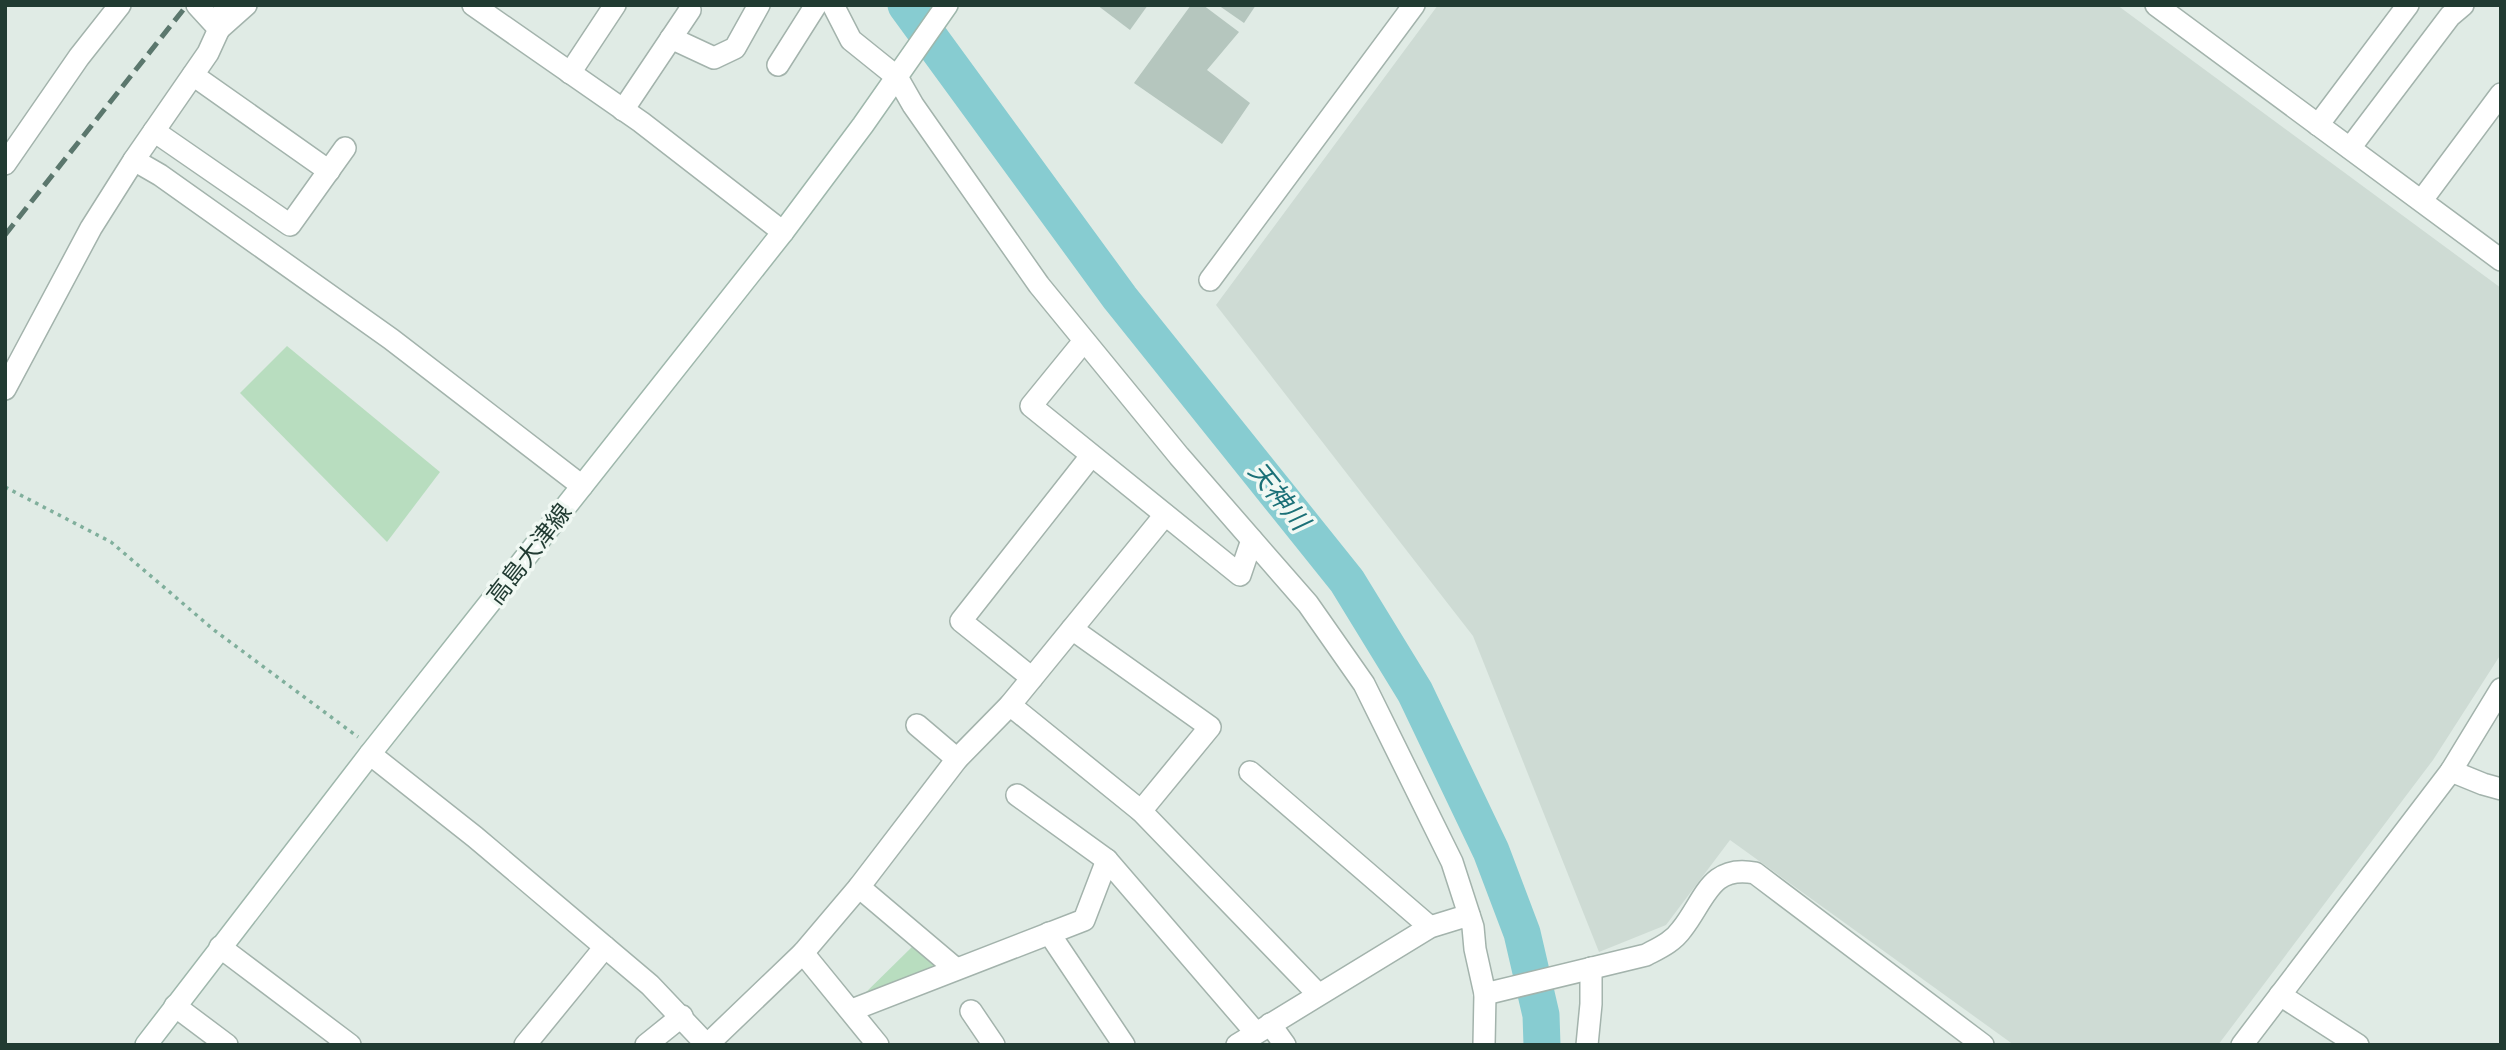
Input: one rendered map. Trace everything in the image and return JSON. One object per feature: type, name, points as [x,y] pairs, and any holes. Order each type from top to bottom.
[{"type":"street","points":[[5,164],[79,57],[120,5]]},
{"type":"street","points":[[197,5],[219,29]]},
{"type":"street","points":[[5,389],[91,228],[208,53],[219,29],[225,5]]},
{"type":"street","points":[[219,29],[246,5]]},
{"type":"street","points":[[473,5],[623,110],[783,232]]},
{"type":"street","points":[[570,73],[615,5]]},
{"type":"street","points":[[671,38],[714,58],[735,48],[759,5]]},
{"type":"street","points":[[778,65],[816,5]]},
{"type":"street","points":[[833,5],[851,40],[903,69],[913,105],[1040,285],[1084,341],[1308,604],[1364,684],[1452,862],[1491,993],[1485,1045]]},
{"type":"street","points":[[903,69],[947,5]]},
{"type":"street","points":[[1210,280],[1414,5]]},
{"type":"street","points":[[2157,5],[2501,260]]},
{"type":"street","points":[[2318,125],[2408,5]]},
{"type":"street","points":[[2350,148],[2449,16],[2463,5]]},
{"type":"street","points":[[623,110],[690,10]]},
{"type":"street","name":"高島大津線","points":[[146,1045],[372,751],[783,232],[903,69]]},
{"type":"street","points":[[193,75],[329,171]]},
{"type":"street","points":[[2422,200],[2501,94]]},
{"type":"street","points":[[154,131],[290,225],[345,148]]},
{"type":"street","points":[[134,160],[160,175],[391,339],[582,486]]},
{"type":"street","points":[[1084,341],[1031,406],[1240,575],[1252,540]]},
{"type":"street","points":[[1032,678],[961,621],[1091,456]]},
{"type":"street","points":[[372,751],[650,985],[707,1045],[803,953],[859,887],[957,759],[1010,705],[1165,515]]},
{"type":"street","points":[[1072,629],[1210,727],[1141,811]]},
{"type":"street","points":[[2242,1045],[2451,771],[2501,689]]},
{"type":"street","points":[[1010,705],[1141,811],[1318,995]]},
{"type":"street","points":[[917,725],[957,759]]},
{"type":"street","points":[[2451,771],[2483,785],[2501,789]]},
{"type":"street","points":[[1250,772],[1430,927]]},
{"type":"street","points":[[1017,795],[1107,860],[1263,1028],[1285,1045]]},
{"type":"street","points":[[852,1010],[1084,920],[1107,860]]},
{"type":"street","points":[[1491,993],[1646,955],[1667,944],[1681,932],[1716,880],[1724,873],[1739,870],[1755,873],[1983,1045]]},
{"type":"street","points":[[859,887],[956,969]]},
{"type":"street","points":[[1237,1045],[1430,927],[1469,915]]},
{"type":"street","points":[[1049,933],[1125,1045]]},
{"type":"street","points":[[220,947],[350,1045]]},
{"type":"street","points":[[525,1045],[605,947]]},
{"type":"street","points":[[803,953],[878,1045]]},
{"type":"street","points":[[1581,970],[1591,1004],[1587,1045]]},
{"type":"street","points":[[2280,995],[2358,1045]]},
{"type":"street","points":[[175,1006],[227,1045]]},
{"type":"street","points":[[971,1010],[994,1045]]},
{"type":"street","points":[[646,1045],[682,1016]]},
{"type":"path","points":[[5,487],[111,542],[214,630],[372,751]]},
{"type":"shaded area","points":[[1438,5],[2117,5],[2501,288],[2501,654],[2433,760],[2218,1045],[2014,1045],[1730,840],[1666,925],[1599,952],[1473,636],[1216,305]]},
{"type":"green space","points":[[287,346],[440,472],[387,542],[240,393]]},
{"type":"green space","points":[[914,945],[943,967],[854,1004]]},
{"type":"building","points":[[1097,5],[1148,5],[1130,30]]},
{"type":"building","points":[[1191,5],[1203,5],[1239,32],[1207,70],[1250,103],[1222,144],[1134,83]]},
{"type":"building","points":[[1218,5],[1256,5],[1244,23]]},
{"type":"waterway","name":"天神川","points":[[906,5],[1120,298],[1347,581],[1415,692],[1491,851],[1522,933],[1541,1015],[1542,1045]]},
{"type":"railway","points":[[5,235],[187,5]]}]
